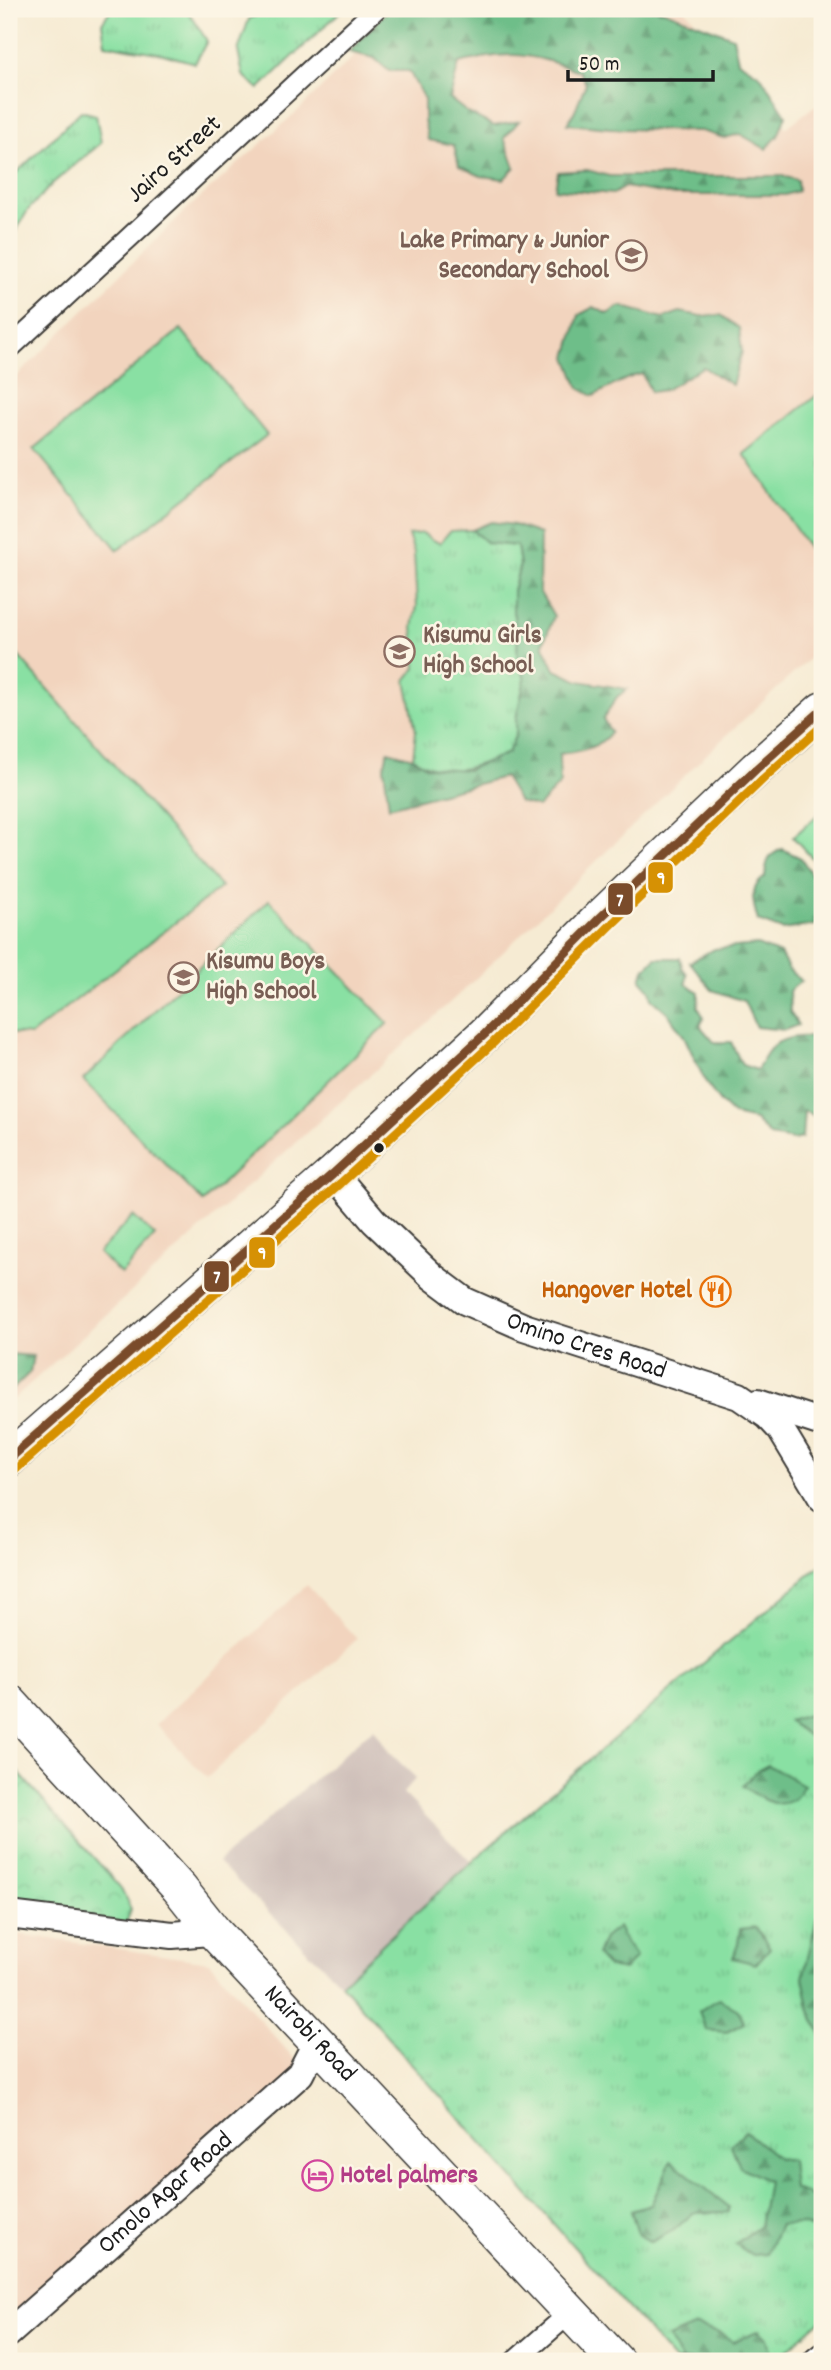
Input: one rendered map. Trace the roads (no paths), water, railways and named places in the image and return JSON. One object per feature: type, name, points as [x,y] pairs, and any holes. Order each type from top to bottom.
[{"type":"highway","points":[[9,1484],[173,1328],[340,1181],[610,908],[822,709]]},
{"type":"highway","points":[[340,1181],[416,1124],[611,930],[822,738]]},
{"type":"highway","points":[[9,1459],[173,1328]]},
{"type":"highway","name":"Nairobi Road","points":[[9,1702],[179,1888],[214,1932],[616,2361]]},
{"type":"highway","name":"Nairobi Road","points":[[9,1711],[184,1896],[210,1932],[264,1988],[314,2048],[603,2361]]},
{"type":"street","name":"Jairo Street","points":[[9,349],[376,9]]},
{"type":"street","name":"Omino Cres Road","points":[[340,1181],[374,1221],[433,1277],[465,1301],[524,1326],[739,1396],[768,1416],[781,1430],[822,1498]]},
{"type":"street","points":[[739,1396],[822,1423]]},
{"type":"street","points":[[9,1915],[172,1935],[210,1932]]},
{"type":"street","name":"Omolo Agar Road","points":[[9,2333],[300,2074],[314,2048]]},
{"type":"street","points":[[515,2361],[563,2319]]},
{"type":"street","points":[[817,2361],[822,2357]]},
{"type":"place","name":"Lake Primary & Junior Secondary School","points":[[632,256]]},
{"type":"place","name":"Kisumu Girls High School","points":[[400,651]]},
{"type":"place","name":"Kisumu Boys High School","points":[[183,977]]},
{"type":"place","name":"Hangover Hotel","points":[[715,1291]]},
{"type":"place","name":"Hotel palmers","points":[[317,2176]]}]
